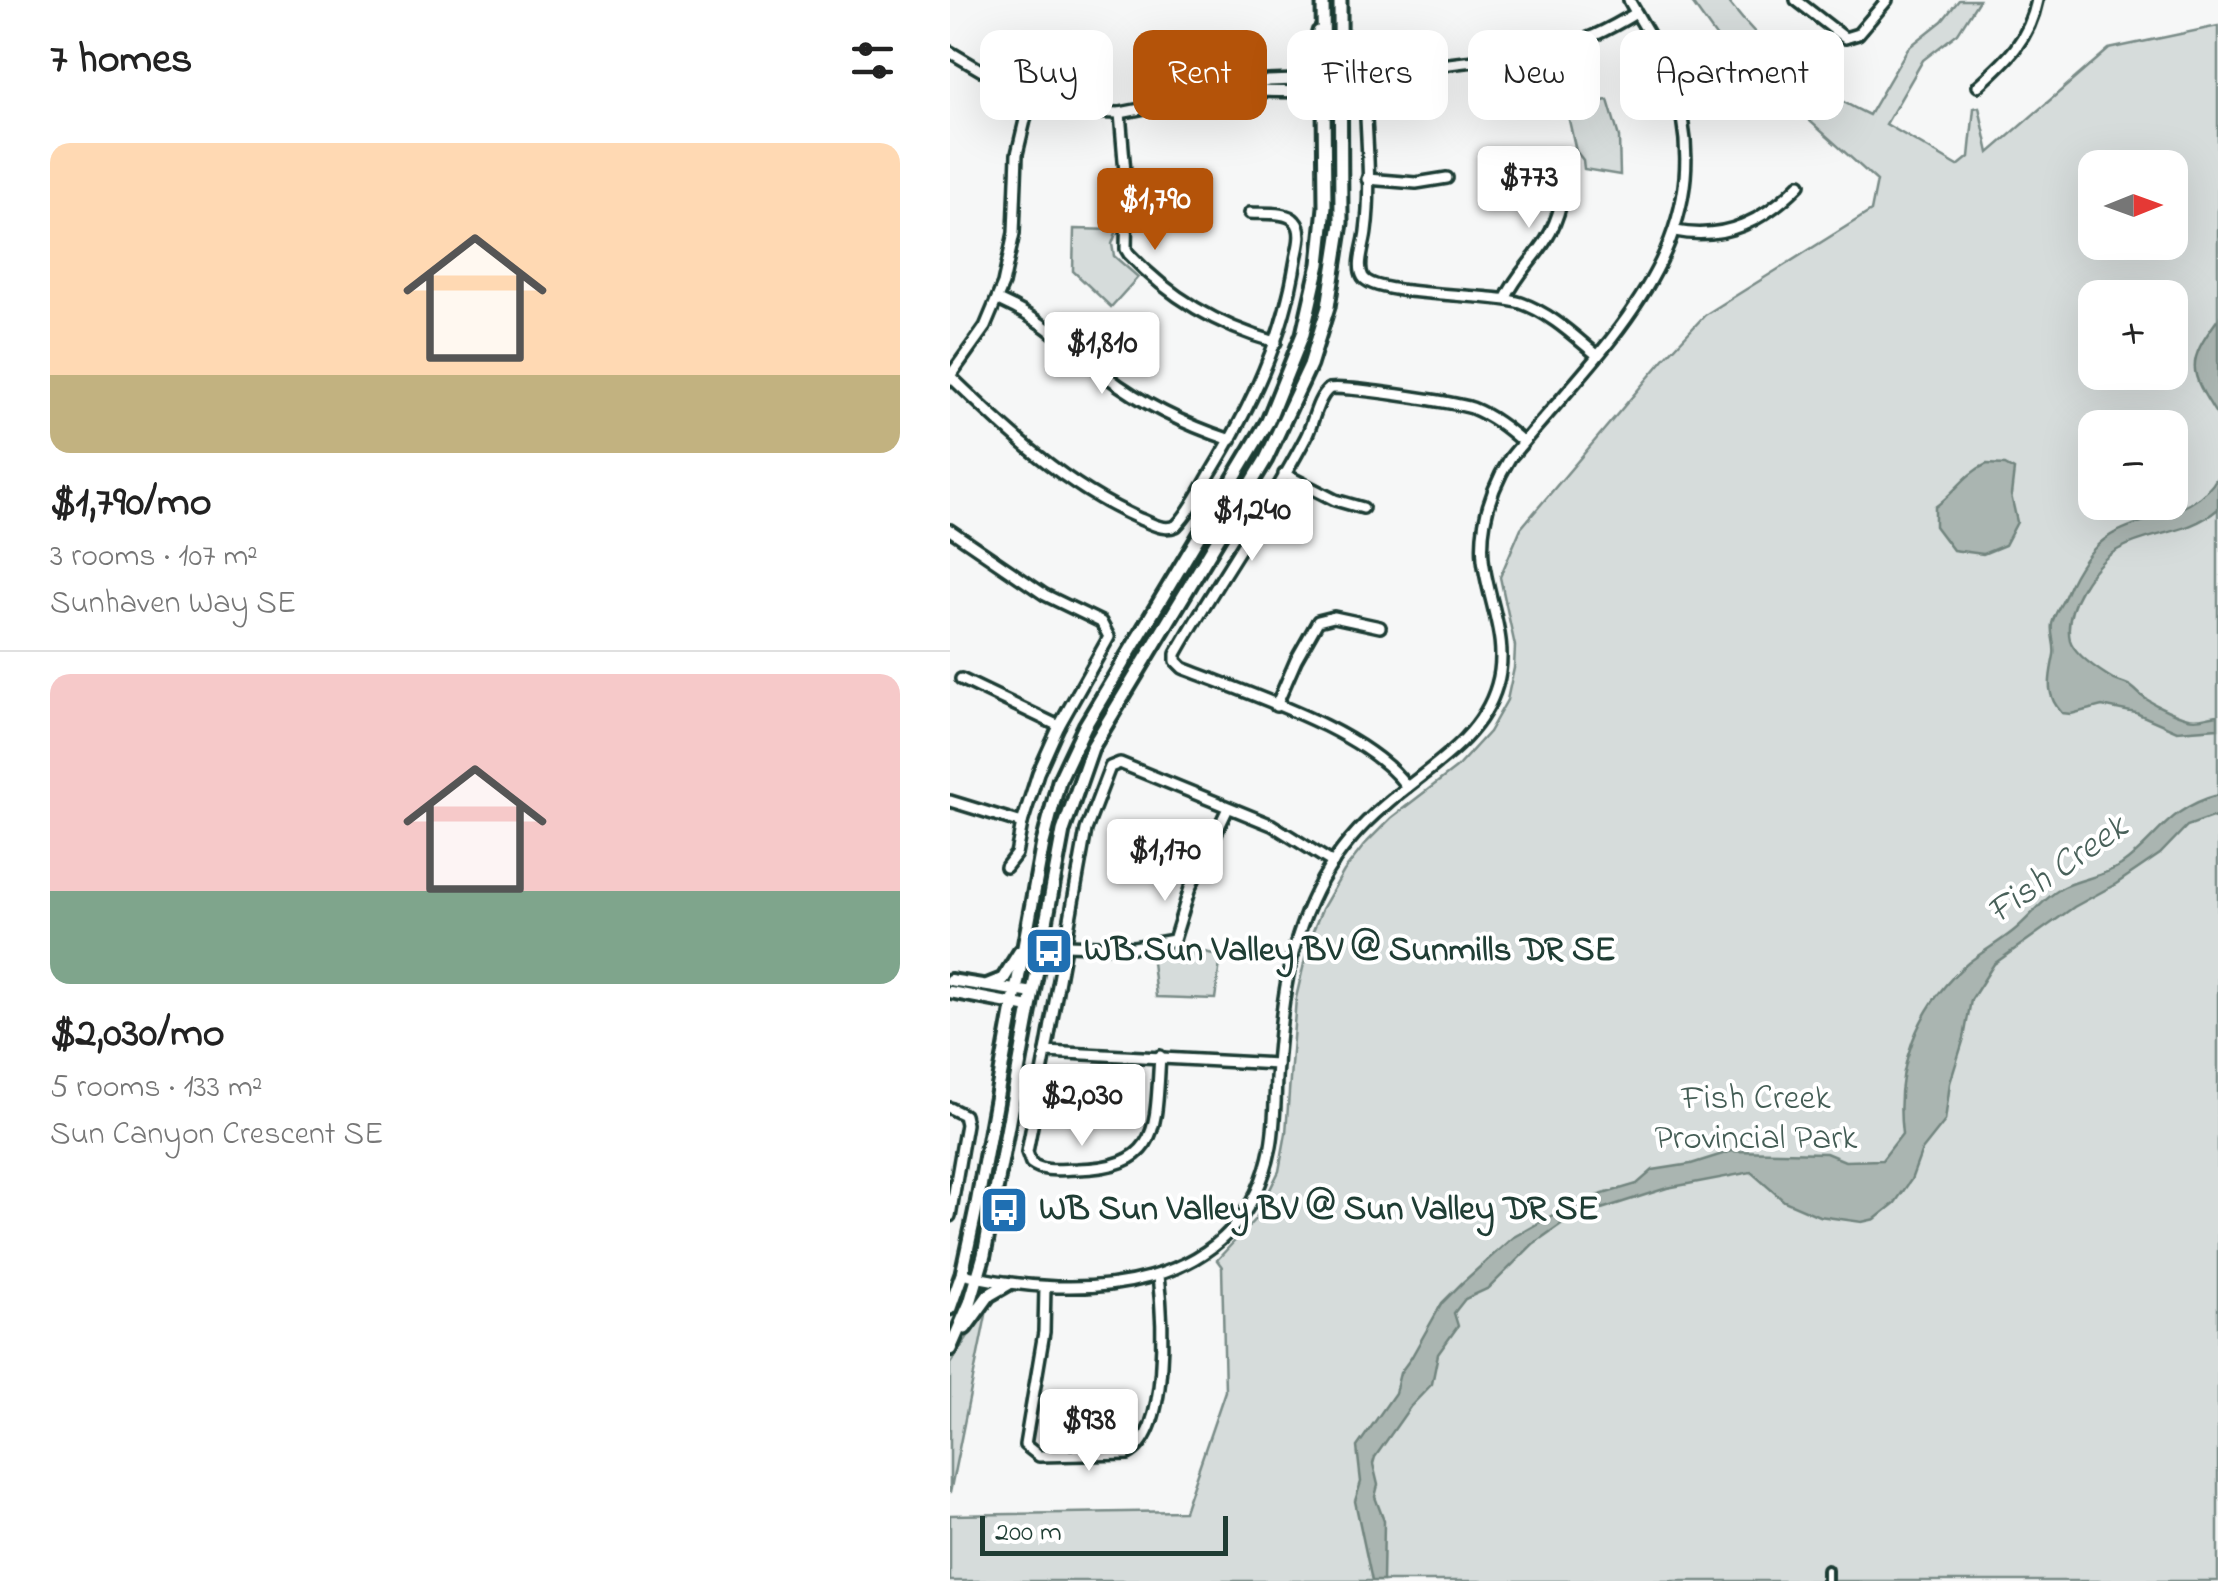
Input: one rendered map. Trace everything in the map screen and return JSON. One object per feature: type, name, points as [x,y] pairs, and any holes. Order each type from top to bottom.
[{"type":"main road","points":[[1340,0],[1341,30]]},
{"type":"main road","points":[[1319,30],[1324,2]]},
{"type":"main road","points":[[1324,2],[1324,30]]},
{"type":"main road","points":[[950,1308],[962,1274],[1049,819],[1066,764],[1248,456],[1292,367],[1309,314],[1322,244],[1325,120]]},
{"type":"main road","points":[[953,1344],[978,1278],[1063,830],[1084,764],[1266,459],[1310,366],[1328,307],[1339,240],[1341,120]]},
{"type":"main road","points":[[988,986],[1003,979],[1024,944]]},
{"type":"main road","points":[[953,1344],[989,1295],[1008,1284]]},
{"type":"street","points":[[1629,0],[1647,30]]},
{"type":"street","points":[[1796,0],[1840,36],[1848,38],[1858,34],[1887,0]]},
{"type":"street","points":[[1978,86],[2021,45],[2038,0]]},
{"type":"street","points":[[1597,355],[1551,318],[1506,298],[1432,294],[1368,282],[1360,266],[1367,226],[1365,92],[1372,78],[1380,74],[1542,54],[1594,37],[1636,13]]},
{"type":"street","points":[[951,56],[980,72]]},
{"type":"street","points":[[1113,113],[1133,110]]},
{"type":"street","points":[[1120,113],[1125,142],[1126,250],[1163,288],[1202,314],[1233,329],[1276,342]]},
{"type":"street","points":[[1025,120],[1017,154],[1012,250],[998,300],[977,340],[950,376],[1012,436],[1066,478],[1108,504],[1165,529],[1180,523],[1231,440],[1255,395],[1276,342],[1300,234],[1289,216],[1250,213]]},
{"type":"street","points":[[962,1274],[1045,1287],[1114,1286],[1158,1276],[1214,1245],[1255,1194],[1271,1147],[1281,1007],[1291,954],[1309,906],[1333,863],[1373,815],[1463,741],[1482,718],[1497,688],[1502,643],[1485,572],[1483,532],[1490,499],[1498,477],[1523,442],[1647,292],[1675,231],[1684,178],[1681,120]]},
{"type":"street","points":[[1506,298],[1556,222],[1566,164]]},
{"type":"street","points":[[1366,179],[1416,182],[1448,178]]},
{"type":"street","points":[[1675,231],[1711,234],[1736,229],[1770,210],[1800,184]]},
{"type":"street","points":[[998,300],[1048,326],[1102,374],[1144,402],[1180,421],[1231,440]]},
{"type":"street","points":[[1407,787],[1387,764],[1364,747],[1183,668],[1176,658],[1306,437],[1324,394],[1335,386],[1459,404],[1495,420],[1523,442]]},
{"type":"street","points":[[1284,474],[1335,500],[1364,508]]},
{"type":"street","points":[[950,530],[1029,585],[1107,627],[1108,640],[1059,726],[1022,823],[1016,854],[1006,867]]},
{"type":"street","points":[[1276,706],[1318,621],[1334,617],[1380,627]]},
{"type":"street","points":[[961,680],[1059,726]]},
{"type":"street","points":[[1160,1056],[1156,1121],[1138,1152],[1107,1168],[1045,1170],[1031,1163],[1027,1152],[1086,830],[1110,766],[1123,764],[1272,825],[1333,863]]},
{"type":"street","points":[[950,801],[1022,823]]},
{"type":"street","points":[[1065,945],[1134,947],[1174,940],[1190,888],[1228,808]]},
{"type":"street","points":[[950,980],[988,986],[1015,997]]},
{"type":"street","points":[[950,992],[1032,1000]]},
{"type":"street","points":[[1046,1052],[1277,1064]]},
{"type":"street","points":[[950,1108],[964,1115],[966,1124],[950,1216]]},
{"type":"street","points":[[1045,1287],[1044,1332],[1025,1445],[1040,1456],[1124,1454],[1140,1445],[1159,1389],[1163,1356],[1158,1276]]},
{"type":"street","points":[[1827,1570],[1827,1581]]},
{"type":"green space","name":"Fish Creek Provincial Park","points":[[1690,0],[1727,0],[1753,30],[1711,30]]},
{"type":"green space","name":"Fish Creek Provincial Park","points":[[1959,0],[1979,0],[1958,33],[1923,60],[1886,124],[1958,166],[1969,157],[1974,108],[1979,107],[1989,153],[2109,49],[2218,26],[2218,1581],[950,1581],[950,1515],[1184,1511],[1225,1391],[1222,1267],[1217,1260],[1256,1218],[1279,1171],[1286,1133],[1296,998],[1310,938],[1322,909],[1365,844],[1391,818],[1456,768],[1489,732],[1507,700],[1515,646],[1500,577],[1521,528],[1705,315],[1871,211],[1877,181],[1809,120],[1844,120],[1844,103],[1869,115],[1908,48],[1942,21]]},
{"type":"green space","points":[[1608,100],[1619,137],[1620,175],[1584,169],[1576,151],[1569,120],[1600,120],[1600,101]]},
{"type":"green space","points":[[1074,229],[1117,230],[1112,244],[1114,256],[1138,277],[1111,307],[1073,271]]},
{"type":"green space","points":[[1181,946],[1221,956],[1215,999],[1156,997],[1151,953],[1168,953]]},
{"type":"green space","points":[[988,1305],[950,1493],[950,1364]]},
{"type":"shaded area","points":[[2218,319],[2218,417],[2201,388],[2195,367],[2200,346]]},
{"type":"shaded area","points":[[1987,464],[2014,470],[2011,495],[2017,522],[2005,545],[1983,554],[1953,550],[1935,526],[1935,507]]},
{"type":"shaded area","points":[[2218,476],[2218,509],[2195,524],[2131,543],[2099,564],[2082,588],[2069,628],[2076,651],[2103,673],[2178,715],[2196,719],[2218,715],[2218,728],[2177,731],[2136,713],[2102,706],[2062,713],[2051,692],[2052,624],[2084,561],[2096,547],[2125,528],[2147,520],[2188,520],[2188,505],[2209,489]]},
{"type":"shaded area","points":[[2218,795],[2218,819],[2212,817],[2187,826],[2160,854],[2074,907],[1994,964],[1971,1000],[1950,1083],[1945,1121],[1922,1150],[1911,1180],[1895,1203],[1875,1219],[1862,1222],[1819,1216],[1784,1201],[1751,1172],[1667,1188],[1567,1220],[1533,1244],[1489,1288],[1465,1299],[1454,1313],[1458,1326],[1438,1354],[1432,1384],[1410,1407],[1375,1457],[1375,1497],[1384,1521],[1383,1581],[1372,1581],[1355,1501],[1361,1482],[1357,1447],[1395,1393],[1400,1373],[1442,1303],[1462,1283],[1512,1238],[1576,1202],[1637,1184],[1653,1170],[1691,1164],[1732,1151],[1826,1153],[1845,1161],[1882,1160],[1902,1134],[1902,1086],[1913,1040],[1950,980],[2057,891],[2121,865],[2186,808]]},
{"type":"place","name":"WB Sun Valley BV @ Sunmills DR SE","points":[[1049,951]]},
{"type":"place","name":"WB Sun Valley BV @ Sun Valley DR SE","points":[[1004,1210]]},
{"type":"water label","name":"Fish Creek","points":[[2058,871]]}]
